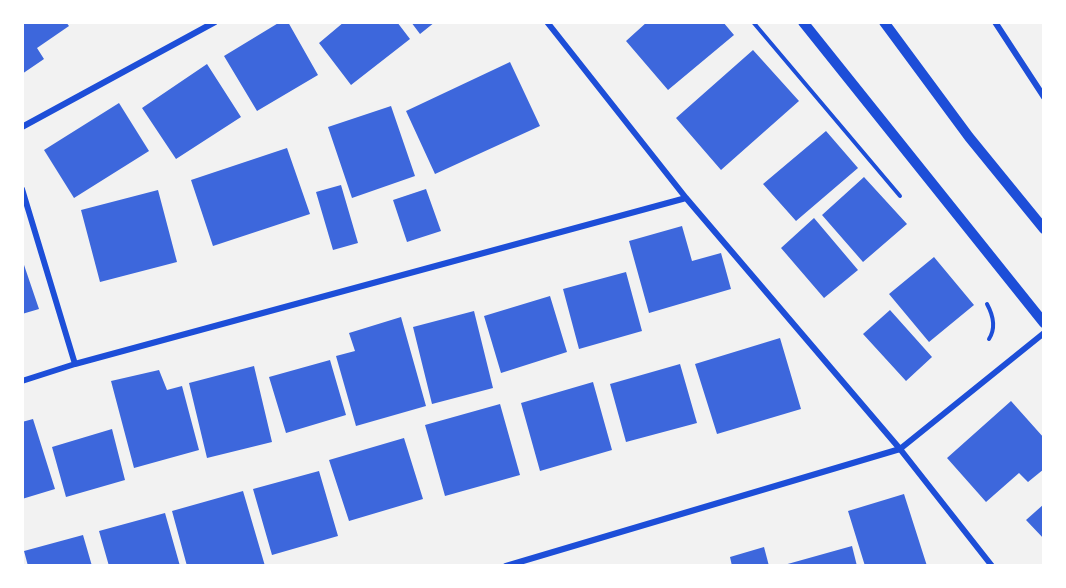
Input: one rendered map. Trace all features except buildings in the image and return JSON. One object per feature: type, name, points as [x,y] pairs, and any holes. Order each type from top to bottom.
[{"type":"street","points":[[22,127],[215,22]]},
{"type":"street","points":[[547,22],[686,198],[900,449],[992,566]]},
{"type":"street","points":[[803,22],[1044,323]]},
{"type":"street","points":[[884,22],[969,137],[1044,230]]},
{"type":"street","points":[[995,22],[1044,97]]},
{"type":"street","points":[[22,189],[75,364]]},
{"type":"street","points":[[22,381],[75,364],[686,198]]},
{"type":"street","points":[[506,566],[900,449],[1044,333]]},
{"type":"path","points":[[753,22],[903,199]]},
{"type":"path","points":[[983,297],[993,314],[993,333],[987,342]]}]
